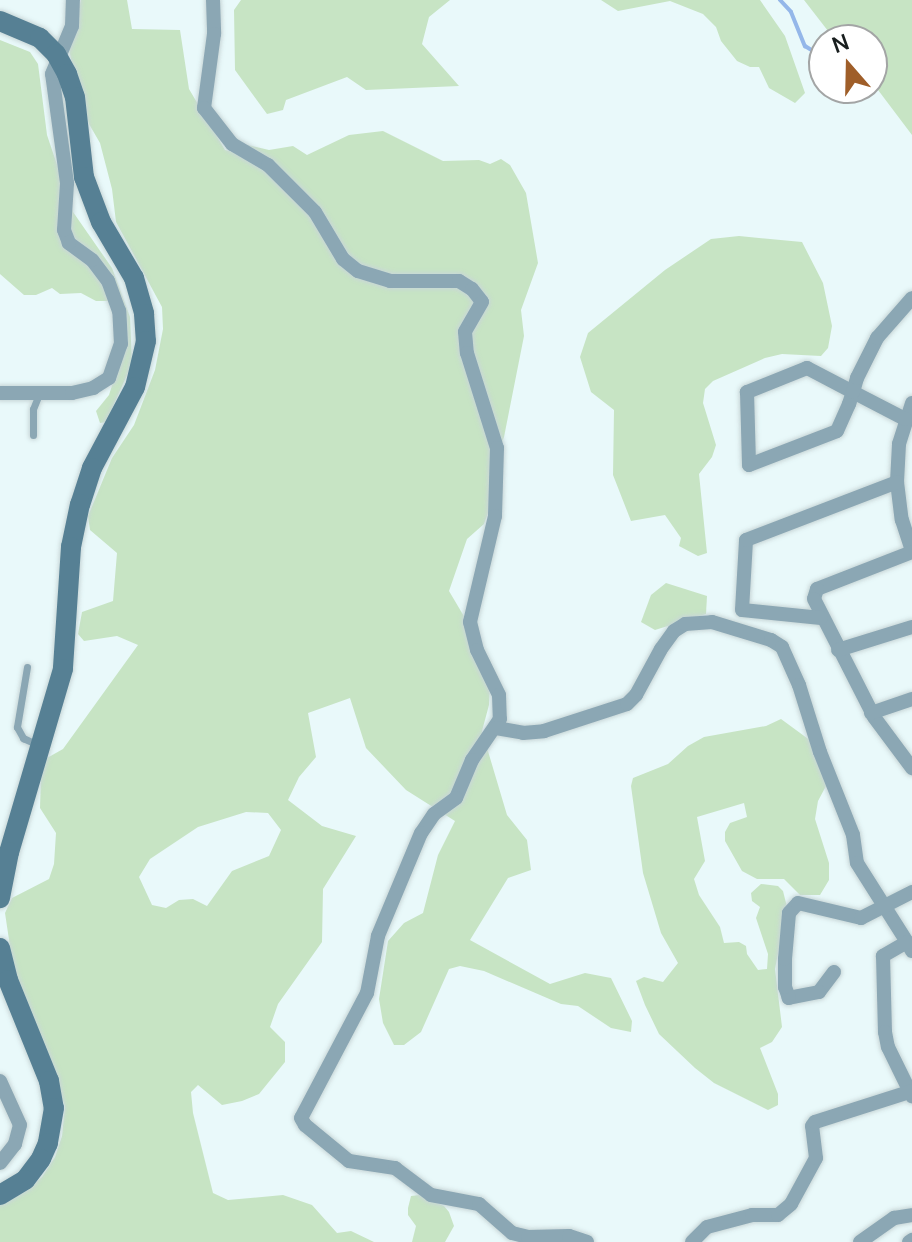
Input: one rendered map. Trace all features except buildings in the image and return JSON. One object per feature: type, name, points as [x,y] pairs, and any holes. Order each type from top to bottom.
[{"type":"street","points":[[0,393],[78,392],[104,383],[115,367],[121,338],[119,311],[106,277],[92,260],[69,243],[64,230],[67,183],[52,74],[57,56],[70,32],[73,0]]},
{"type":"street","points":[[213,0],[214,34],[202,103],[232,144],[268,165],[315,212],[343,259],[358,271],[390,281],[459,281],[472,289],[482,302],[465,332],[476,389],[497,448],[495,516],[470,622],[477,650],[499,695],[501,709],[496,728],[472,760],[456,798],[434,814],[421,833],[378,936],[367,993],[301,1118],[305,1125],[349,1161],[395,1168],[431,1195],[479,1204],[512,1233],[528,1237],[569,1236],[587,1242]]},
{"type":"street","points":[[0,21],[33,33],[57,56],[75,97],[80,155],[89,192],[110,239],[134,278],[141,301],[146,341],[139,378],[92,468],[80,504],[71,547],[63,669],[43,747],[9,852],[0,898]]},
{"type":"street","points":[[905,419],[853,392],[807,368],[747,392],[749,465],[837,431],[853,392],[877,338],[912,298]]},
{"type":"street","points":[[912,403],[905,419],[897,482],[902,520],[912,551],[817,589],[814,599],[871,713],[894,749],[912,768]]},
{"type":"street","points":[[821,618],[742,610],[746,540],[897,482]]},
{"type":"street","points":[[496,728],[523,733],[544,731],[627,704],[636,695],[674,631],[685,624],[712,622],[771,640],[782,647],[799,685],[820,752],[853,835],[857,863],[876,895],[886,903],[910,946],[883,956],[888,1047],[911,1093],[815,1122],[812,1126],[816,1158],[791,1204],[778,1215],[752,1215],[707,1227],[692,1242]]},
{"type":"street","points":[[838,650],[912,627]]},
{"type":"street","points":[[871,713],[912,699]]},
{"type":"street","points":[[834,972],[819,992],[789,998],[785,987],[785,959],[789,913],[798,903],[861,918],[912,892]]},
{"type":"street","points":[[0,948],[8,980],[49,1081],[54,1108],[48,1143],[41,1159],[25,1180],[0,1195]]},
{"type":"street","points":[[0,1081],[20,1125],[15,1144],[0,1163]]},
{"type":"street","points":[[860,1242],[894,1218],[911,1212]]},
{"type":"lane","points":[[33,435],[33,409],[40,392]]},
{"type":"lane","points":[[27,667],[17,727],[23,738],[43,747]]},
{"type":"green space","points":[[81,0],[127,0],[132,29],[180,30],[189,89],[225,150],[233,152],[248,145],[269,150],[293,146],[307,155],[349,135],[383,131],[443,161],[479,160],[490,164],[501,159],[510,165],[526,193],[538,263],[521,310],[524,336],[504,437],[491,470],[491,505],[484,524],[467,539],[449,591],[491,662],[489,705],[482,731],[507,815],[527,840],[531,870],[508,878],[470,940],[550,984],[585,973],[611,978],[632,1021],[631,1032],[611,1028],[578,1006],[561,1004],[484,971],[460,966],[449,969],[421,1032],[404,1045],[394,1045],[383,1023],[379,999],[388,941],[404,923],[423,913],[438,855],[455,821],[406,790],[366,748],[350,698],[308,713],[316,757],[299,777],[288,800],[322,826],[356,836],[323,889],[322,942],[278,1004],[270,1027],[285,1042],[285,1062],[259,1094],[242,1101],[222,1105],[198,1085],[191,1092],[193,1113],[213,1193],[228,1200],[283,1195],[312,1205],[337,1233],[351,1231],[374,1242],[0,1242],[0,1203],[28,1189],[42,1177],[55,1157],[62,1136],[65,1106],[14,973],[5,913],[12,898],[49,879],[54,864],[56,833],[40,808],[41,776],[47,758],[63,749],[138,645],[117,636],[84,641],[78,634],[82,612],[113,601],[117,553],[90,530],[88,516],[112,458],[134,425],[155,370],[163,329],[162,307],[116,222],[112,189],[100,143],[89,124],[69,49]],"holes":[[[246,812],[268,813],[281,830],[269,856],[232,871],[207,906],[193,899],[179,900],[166,908],[152,905],[139,877],[150,859],[198,827]]]},
{"type":"green space","points":[[241,0],[450,0],[429,17],[422,44],[459,86],[366,90],[347,77],[286,100],[283,110],[267,114],[235,70],[234,10]]},
{"type":"green space","points":[[601,0],[760,0],[785,36],[805,93],[795,103],[769,88],[759,67],[737,61],[721,41],[716,27],[703,14],[670,1],[618,11]]},
{"type":"green space","points":[[804,0],[912,0],[912,135],[888,103],[888,24],[823,24]]},
{"type":"green space","points":[[0,40],[30,52],[38,64],[47,135],[73,212],[112,268],[130,317],[132,364],[106,422],[100,423],[96,411],[109,395],[116,373],[116,301],[96,301],[81,293],[60,294],[52,288],[36,295],[24,295],[0,274]]},
{"type":"green space","points":[[739,236],[802,242],[823,283],[832,326],[828,348],[821,356],[782,354],[765,358],[713,381],[705,389],[703,403],[716,445],[712,457],[699,474],[707,553],[698,556],[679,546],[681,538],[665,515],[631,521],[613,475],[614,410],[591,392],[580,357],[588,333],[665,270],[711,239]]},
{"type":"green space","points":[[666,583],[707,596],[706,614],[655,630],[641,622],[651,595]]},
{"type":"green space","points":[[781,719],[811,741],[826,786],[818,801],[815,819],[829,863],[829,880],[820,895],[800,895],[784,879],[757,879],[742,871],[725,841],[725,832],[730,823],[747,817],[744,803],[697,817],[705,861],[694,879],[699,895],[720,927],[724,943],[739,942],[746,946],[747,954],[758,970],[767,969],[768,954],[756,918],[760,907],[752,901],[751,893],[761,884],[778,886],[783,891],[787,907],[775,969],[782,1027],[772,1042],[760,1048],[778,1094],[778,1105],[768,1110],[714,1083],[695,1068],[659,1034],[645,1005],[636,981],[644,977],[663,982],[678,963],[661,933],[643,873],[631,786],[633,778],[668,764],[688,746],[704,737],[766,726]]},
{"type":"green space","points":[[419,1195],[444,1206],[449,1212],[454,1226],[445,1242],[412,1242],[416,1226],[408,1215],[408,1208],[411,1196]]},
{"type":"waterway","points":[[780,0],[791,12],[808,48]]}]
